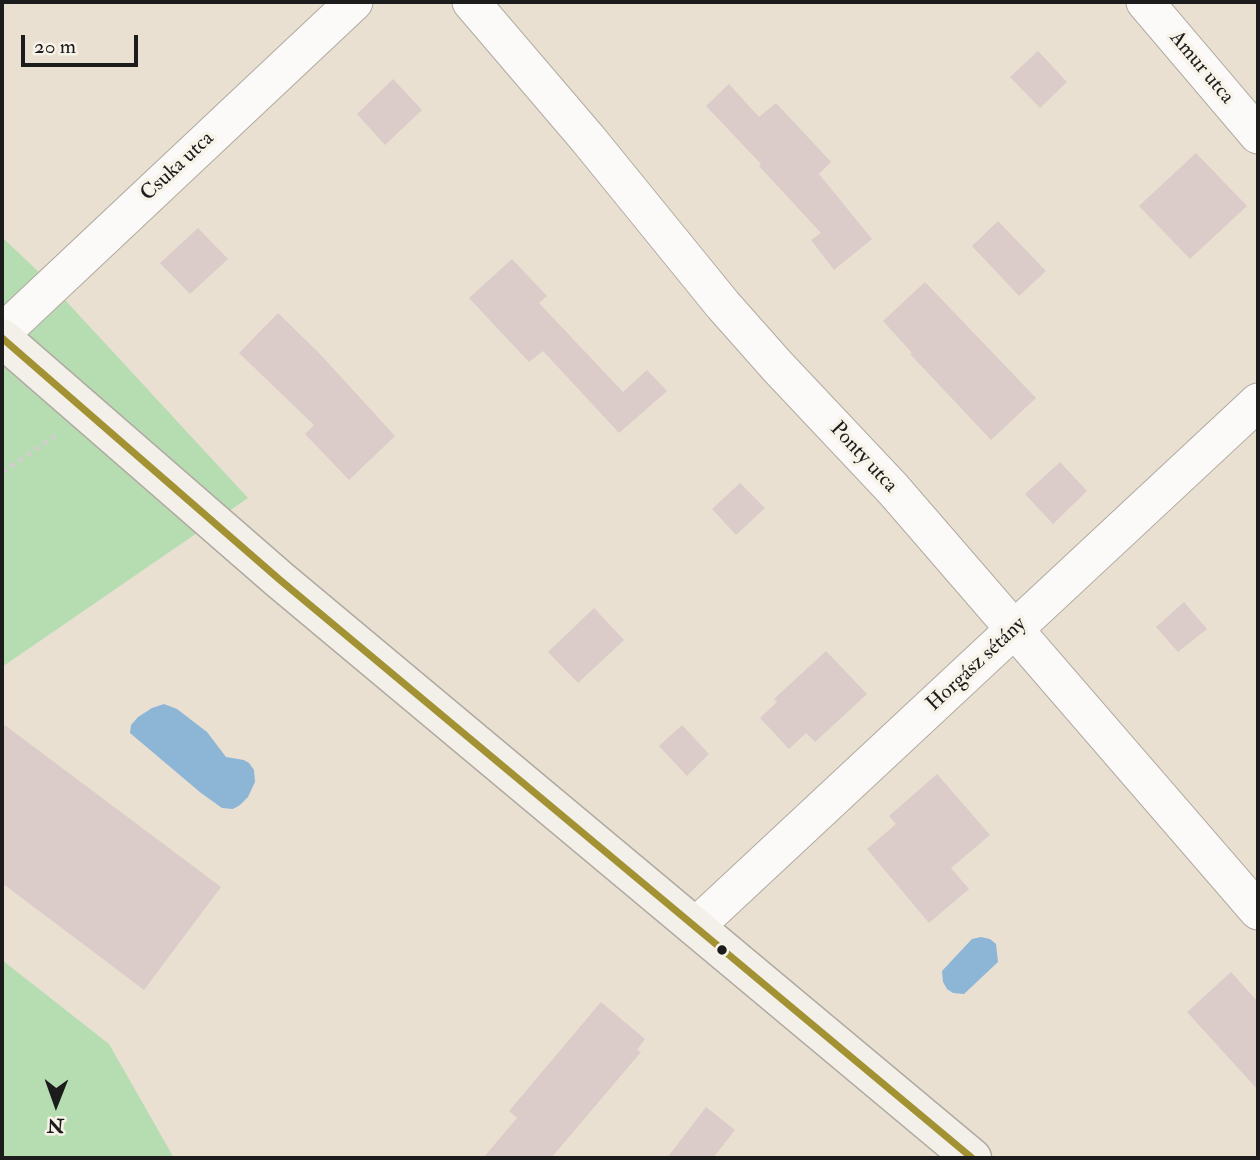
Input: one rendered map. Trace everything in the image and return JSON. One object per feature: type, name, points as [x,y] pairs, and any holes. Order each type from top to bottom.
[{"type":"main road","points":[[2,335],[280,580],[972,1158]]},
{"type":"street","name":"Csuka utca","points":[[2,335],[354,2]]},
{"type":"street","name":"Ponty utca","points":[[471,2],[588,139],[732,316],[893,489],[1258,911]]},
{"type":"street","name":"Amur utca","points":[[1145,2],[1258,135]]},
{"type":"street","name":"Horgász sétány","points":[[695,928],[1258,402]]},
{"type":"path","points":[[2,472],[54,438],[75,402]]},
{"type":"green space","points":[[2,237],[42,275],[248,498],[2,667]]},
{"type":"green space","points":[[2,960],[109,1044],[174,1158],[2,1158]]},
{"type":"water","points":[[164,704],[177,709],[207,732],[226,757],[249,763],[254,770],[255,782],[248,797],[240,805],[233,809],[222,808],[130,733],[131,725],[138,717]]},
{"type":"water","points":[[981,937],[996,944],[998,962],[964,994],[953,993],[943,982],[942,971],[972,939]]},
{"type":"building","points":[[1038,51],[1067,82],[1040,108],[1010,77]]},
{"type":"building","points":[[393,79],[422,110],[385,145],[357,114]]},
{"type":"building","points":[[729,84],[759,117],[776,103],[831,162],[819,174],[872,239],[834,270],[811,240],[821,233],[706,106]]},
{"type":"building","points":[[1196,153],[1247,206],[1190,259],[1139,206]]},
{"type":"building","points":[[998,221],[1046,271],[1019,296],[972,246]]},
{"type":"building","points":[[198,228],[228,259],[190,294],[160,263]]},
{"type":"building","points":[[512,259],[547,296],[539,303],[623,392],[647,370],[667,391],[619,433],[543,351],[529,362],[469,298]]},
{"type":"building","points":[[925,282],[1036,398],[991,440],[910,354],[912,353],[883,321]]},
{"type":"building","points":[[278,313],[319,353],[395,436],[349,480],[305,434],[314,425],[239,353]]},
{"type":"building","points":[[1060,462],[1087,491],[1053,524],[1025,494]]},
{"type":"building","points":[[740,483],[765,508],[736,535],[712,509]]},
{"type":"building","points":[[1184,602],[1207,629],[1178,652],[1156,627]]},
{"type":"building","points":[[594,608],[624,640],[578,683],[548,652]]},
{"type":"building","points":[[826,651],[867,694],[815,742],[806,733],[789,749],[760,718],[777,702],[774,699]]},
{"type":"building","points":[[2,723],[221,887],[144,990],[2,883]]},
{"type":"building","points":[[682,725],[709,754],[687,776],[659,746]]},
{"type":"building","points":[[937,774],[990,835],[951,868],[969,889],[929,923],[867,849],[896,824],[889,816]]},
{"type":"building","points":[[1231,972],[1258,1002],[1258,1090],[1187,1012]]},
{"type":"building","points":[[601,1002],[645,1039],[637,1050],[641,1052],[551,1158],[483,1158],[517,1118],[509,1111]]},
{"type":"building","points":[[706,1107],[735,1130],[713,1158],[667,1158]]},
{"type":"transit line","points":[[2,338],[280,580],[972,1158]]}]
